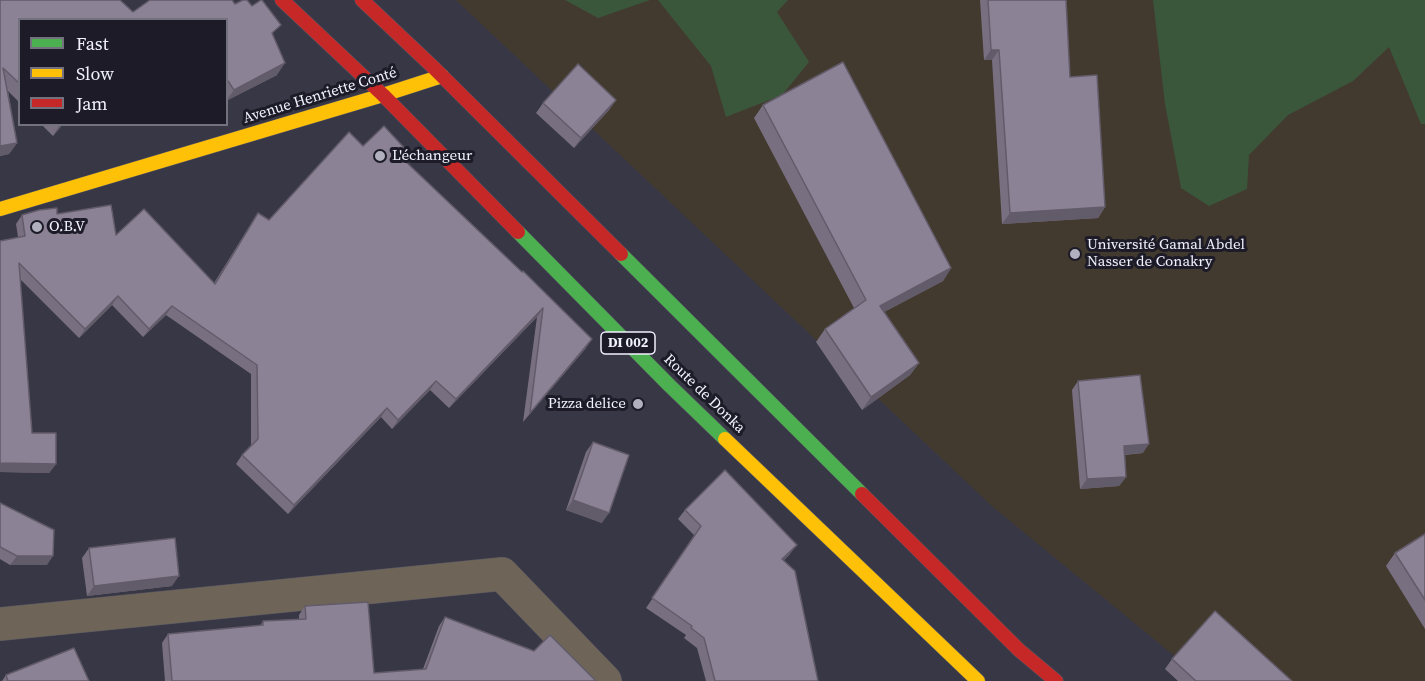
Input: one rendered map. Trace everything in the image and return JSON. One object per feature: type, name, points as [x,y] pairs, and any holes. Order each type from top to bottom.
[{"type":"main road","name":"Route de Donka","points":[[282,0],[383,95],[669,385],[978,681]]},
{"type":"main road","points":[[362,0],[442,76],[1010,641],[1056,681]]},
{"type":"main road","name":"Avenue Henriette Conté","points":[[0,209],[442,76]]},
{"type":"street","points":[[0,624],[502,574],[605,681]]},
{"type":"shaded area","name":"Université Gamal Abdel Nasser de Conakry","points":[[456,0],[1425,0],[1425,681],[1205,681],[993,507]]},
{"type":"green space","points":[[565,0],[650,0],[598,18]]},
{"type":"green space","points":[[658,0],[788,0],[777,12],[809,62],[782,95],[726,117],[711,66]]},
{"type":"green space","points":[[1153,0],[1425,0],[1425,124],[1421,124],[1389,47],[1353,81],[1288,115],[1249,155],[1247,189],[1209,206],[1181,188],[1165,104]]},
{"type":"building","points":[[0,0],[120,0],[133,12],[150,0],[232,0],[235,4],[247,0],[252,6],[262,0],[281,25],[272,33],[285,63],[234,90],[228,81],[228,18],[18,18],[18,82],[3,68],[17,143],[0,146]]},
{"type":"building","points":[[988,0],[1066,0],[1070,77],[1097,75],[1105,207],[1010,213],[999,50],[991,50]]},
{"type":"building","points":[[843,62],[951,268],[880,306],[919,363],[871,397],[825,329],[866,300],[763,105]]},
{"type":"building","points":[[578,64],[616,100],[581,138],[543,103]]},
{"type":"building","points":[[384,126],[409,153],[403,159],[592,339],[530,413],[543,308],[456,399],[436,381],[398,420],[387,408],[294,505],[242,455],[258,439],[257,365],[172,306],[149,329],[118,296],[85,329],[19,263],[32,433],[56,433],[56,464],[0,463],[0,241],[25,236],[22,215],[39,210],[57,208],[57,214],[111,205],[116,235],[144,209],[215,284],[258,213],[269,220],[349,132],[363,146]]},
{"type":"building","points":[[1140,375],[1149,444],[1124,446],[1126,477],[1087,479],[1078,381]]},
{"type":"building","points":[[593,442],[629,455],[609,513],[573,500]]},
{"type":"building","points":[[725,470],[797,545],[782,559],[795,571],[818,681],[715,681],[704,638],[691,628],[692,626],[652,598],[701,526],[685,510]]},
{"type":"building","points":[[0,503],[54,530],[53,556],[17,556],[0,547]]},
{"type":"building","points":[[1425,534],[1425,600],[1395,553]]},
{"type":"building","points":[[175,538],[179,576],[94,586],[89,548]]},
{"type":"building","points":[[368,602],[374,673],[426,669],[445,617],[534,651],[550,635],[596,681],[172,681],[168,634],[263,625],[263,621],[306,619],[305,606]]},
{"type":"building","points":[[1215,611],[1292,681],[1196,681],[1172,659]]},
{"type":"building","points":[[74,648],[89,681],[8,681],[6,675]]},
{"type":"traffic: fast","points":[[518,232],[725,439]]},
{"type":"traffic: fast","points":[[621,254],[862,494]]},
{"type":"traffic: slow","points":[[0,209],[442,76]]},
{"type":"traffic: slow","points":[[725,439],[978,681]]},
{"type":"traffic: jam","points":[[282,0],[383,95],[518,232]]},
{"type":"traffic: jam","points":[[362,0],[433,67],[621,254]]},
{"type":"traffic: jam","points":[[862,494],[1019,650],[1056,681]]},
{"type":"place","name":"L'échangeur","points":[[380,156]]},
{"type":"place","name":"O.B.V","points":[[37,227]]},
{"type":"place","name":"Université Gamal Abdel Nasser de Conakry","points":[[1075,254]]},
{"type":"place","name":"Pizza delice","points":[[638,404]]}]
